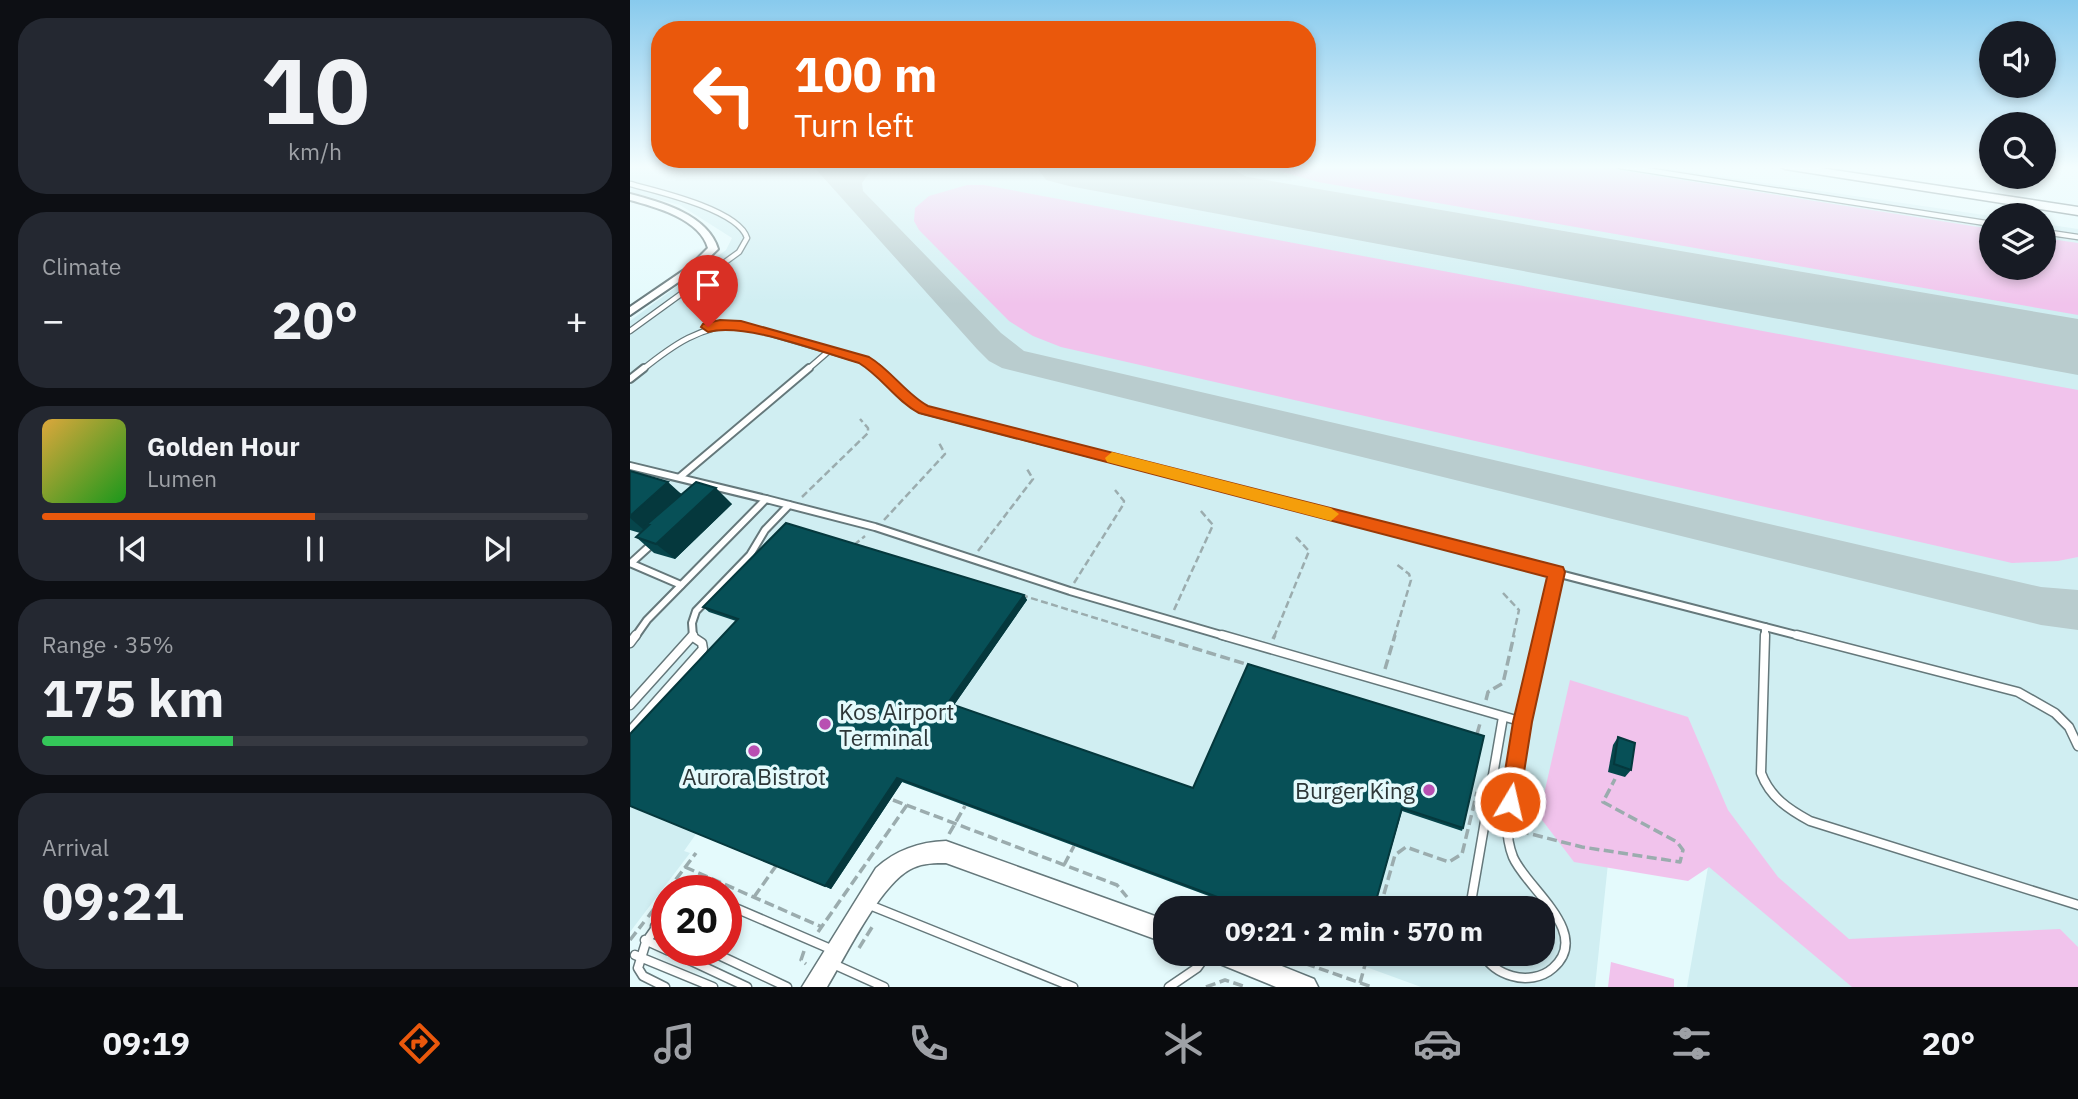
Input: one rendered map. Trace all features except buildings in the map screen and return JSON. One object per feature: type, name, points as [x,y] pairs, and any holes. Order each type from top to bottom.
[{"type":"street","points":[[630,312],[693,268],[713,249],[713,244],[704,232],[673,212]]},
{"type":"street","points":[[821,967],[890,868],[909,857],[928,851],[946,852],[1153,927]]},
{"type":"street","points":[[1254,966],[1307,987]]},
{"type":"lane","points":[[630,331],[739,252],[747,243],[748,235],[743,228],[714,212]]},
{"type":"lane","points":[[1915,212],[1979,222]]},
{"type":"lane","points":[[2056,234],[2078,237]]},
{"type":"lane","points":[[630,379],[685,337],[720,324],[741,326],[873,364],[914,404],[924,410],[2018,692],[2033,698],[2060,716],[2075,735],[2078,746]]},
{"type":"lane","points":[[680,477],[830,350]]},
{"type":"lane","points":[[630,466],[875,527],[1269,650],[1522,722]]},
{"type":"lane","points":[[704,495],[713,487]]},
{"type":"lane","points":[[630,643],[647,620],[766,499]]},
{"type":"lane","points":[[630,705],[693,637],[692,623],[696,611],[750,555],[765,530],[790,506]]},
{"type":"lane","points":[[659,538],[631,563],[681,585]]},
{"type":"lane","points":[[1541,896],[1517,866],[1506,829],[1522,722],[1556,572]]},
{"type":"lane","points":[[1765,627],[1761,772],[1764,784],[1777,799],[1810,821],[2078,905]]},
{"type":"lane","points":[[630,731],[703,649],[702,643],[693,637]]},
{"type":"lane","points":[[1472,896],[1503,717]]},
{"type":"lane","points":[[864,902],[1073,987]]},
{"type":"lane","points":[[742,911],[811,941],[821,967],[884,987]]},
{"type":"lane","points":[[1489,966],[1502,978],[1519,986],[1536,984],[1552,974],[1561,961],[1565,947],[1559,918],[1555,913]]},
{"type":"lane","points":[[651,932],[635,955],[634,968],[640,975],[665,987]]},
{"type":"lane","points":[[645,940],[651,943]]},
{"type":"lane","points":[[635,955],[713,987]]},
{"type":"lane","points":[[702,966],[747,987]]},
{"type":"lane","points":[[742,966],[787,987]]},
{"type":"lane","points":[[1169,987],[1198,966]]},
{"type":"path","points":[[790,506],[868,433],[868,428],[860,419]]},
{"type":"path","points":[[867,549],[854,545],[875,527],[945,454],[938,441]]},
{"type":"path","points":[[973,559],[1032,479],[1027,469]]},
{"type":"path","points":[[1060,607],[1123,505],[1124,500],[1115,490]]},
{"type":"path","points":[[1160,638],[1213,525],[1200,510]]},
{"type":"path","points":[[1269,650],[1309,551],[1294,535]]},
{"type":"path","points":[[1381,682],[1411,580],[1409,575],[1395,564]]},
{"type":"path","points":[[1010,592],[1249,665]]},
{"type":"path","points":[[1498,740],[1477,734],[1488,692],[1503,683],[1519,610],[1503,593]]},
{"type":"path","points":[[1506,829],[1556,838],[1582,847],[1614,849],[1680,862],[1684,850],[1677,842],[1604,802],[1615,779]]},
{"type":"path","points":[[1383,896],[1395,855],[1400,850],[1406,847],[1449,862],[1462,855],[1478,790]]},
{"type":"path","points":[[893,800],[1116,885],[1130,900]]},
{"type":"path","points":[[821,967],[801,956],[907,805]]},
{"type":"path","points":[[1064,865],[1074,846]]},
{"type":"path","points":[[679,875],[696,853]]},
{"type":"path","points":[[754,897],[776,866]]},
{"type":"path","points":[[685,867],[822,927]]},
{"type":"path","points":[[1312,966],[1372,987]]},
{"type":"path","points":[[1360,983],[1365,966]]},
{"type":"path","points":[[1206,987],[1225,980],[1247,987]]},
{"type":"shaded area","points":[[691,212],[1964,212],[1979,214],[1979,280],[2056,280],[2056,226],[2078,229],[2078,987],[1687,987],[1708,867],[1609,854],[1595,987],[1421,987],[1363,966],[1555,966],[1555,896],[1209,896],[902,782],[831,889],[696,834],[684,851],[690,853],[673,875],[651,875],[651,904],[630,932],[630,321],[726,250],[732,238]]},
{"type":"shaded area","points":[[915,212],[1128,212],[2078,390],[2078,557],[2058,561],[2012,563],[1061,347],[1033,336],[1009,321],[919,230],[914,221]]},
{"type":"shaded area","points":[[1490,212],[1884,212],[1979,227],[1979,280],[2056,280],[2056,240],[2078,243],[2078,315]]},
{"type":"shaded area","points":[[1570,680],[1688,717],[1728,810],[1778,877],[1849,939],[2060,929],[2078,947],[2078,987],[1852,987],[1709,867],[1688,881],[1574,862],[1539,816]]},
{"type":"shaded area","points":[[1611,962],[1674,979],[1674,987],[1608,987]]},
{"type":"taxiway","points":[[868,212],[989,341],[1001,353],[1014,360],[2041,606],[2078,610]]},
{"type":"runway","points":[[1326,212],[2078,347]]},
{"type":"slow traffic","points":[[1112,458],[1331,514]]},
{"type":"place","name":"Kos Airport Terminal","points":[[825,724]]},
{"type":"place","name":"Aurora Bistrot","points":[[754,751]]},
{"type":"place","name":"Burger King","points":[[1429,790]]},
{"type":"route","points":[[708,327],[720,324],[741,326],[864,360],[881,370],[914,404],[924,410],[1556,572],[1522,722],[1510,802]]}]
